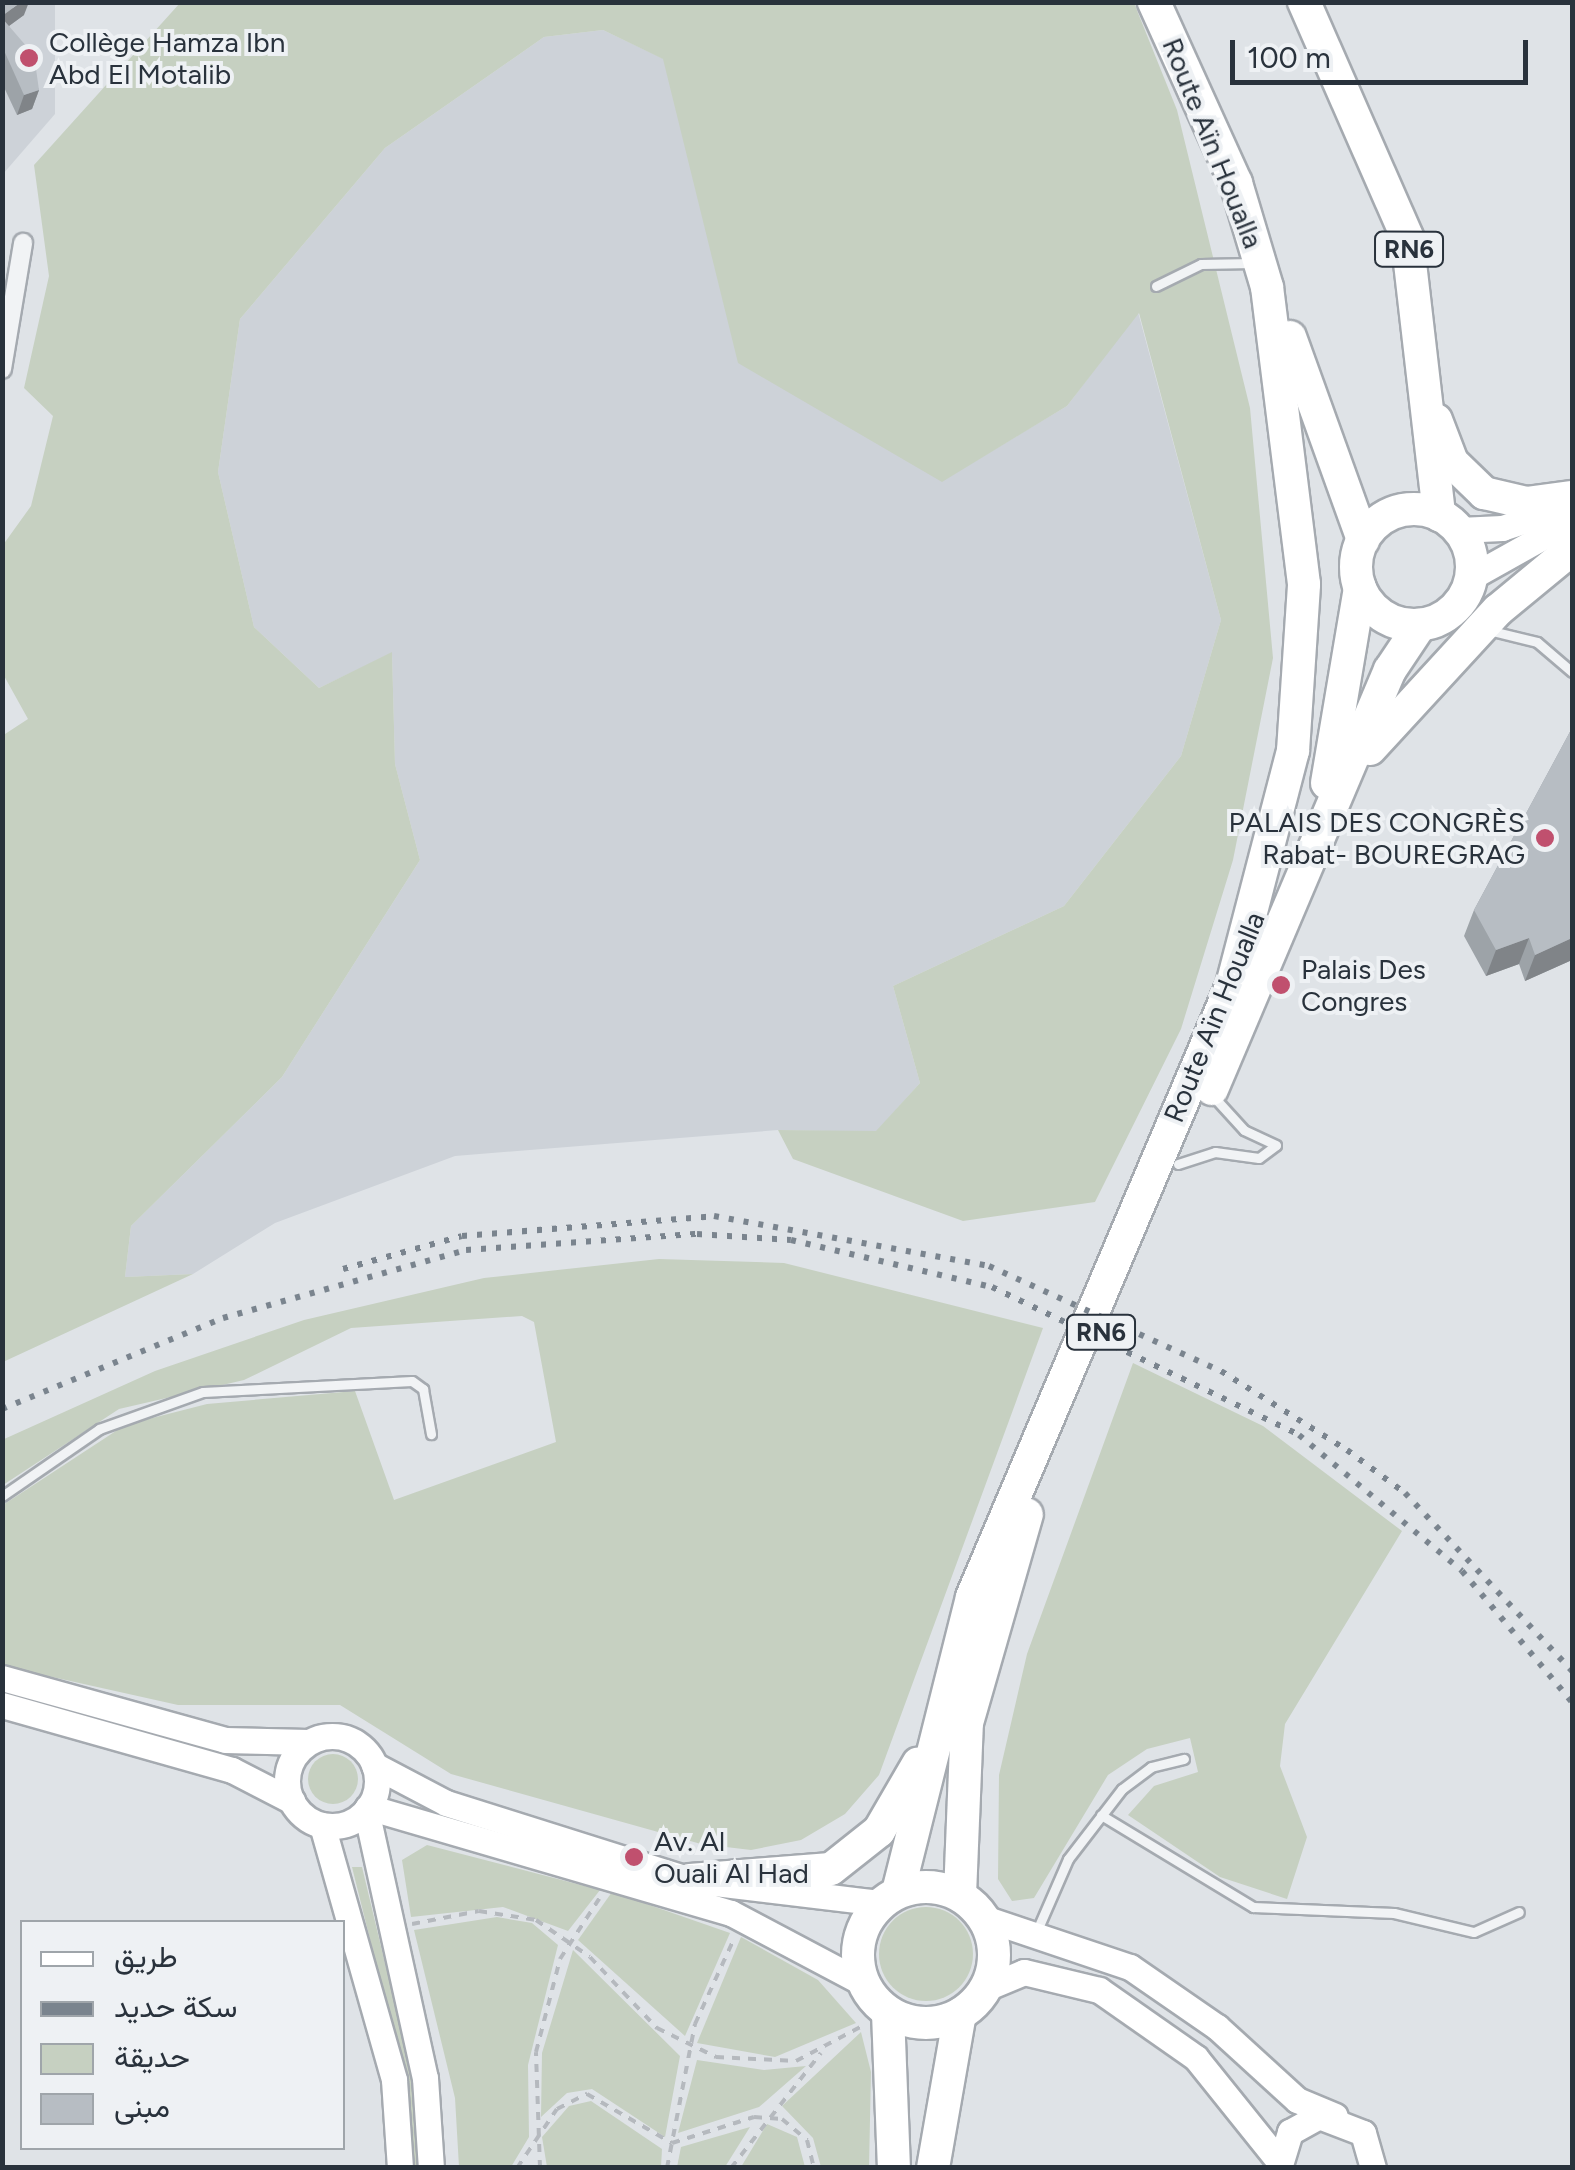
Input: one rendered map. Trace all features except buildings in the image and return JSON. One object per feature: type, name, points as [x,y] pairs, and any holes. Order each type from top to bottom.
[{"type":"highway","name":"Route Aïn Houalla","points":[[889,1898],[985,1560],[1212,1032],[1276,840],[1302,663],[1298,500],[1264,275],[1190,68],[1154,2]]},
{"type":"highway","name":"RN6","points":[[1304,2],[1394,196],[1449,522],[1472,577],[1454,610],[1420,625]]},
{"type":"highway","name":"RN6","points":[[1212,1032],[1276,913],[1329,776],[1360,588],[1363,540],[1264,275]]},
{"type":"highway","points":[[1430,397],[1452,462],[1471,485],[1512,502],[1572,500]]},
{"type":"highway","points":[[1363,540],[1402,510],[1449,522]]},
{"type":"highway","points":[[1341,797],[1384,730],[1479,630],[1572,549]]},
{"type":"highway","points":[[1360,588],[1384,617],[1420,625]]},
{"type":"highway","name":"Route Aïn Houalla","points":[[960,1895],[960,1778],[994,1608],[1075,1390],[1341,797],[1390,670],[1420,625]]},
{"type":"highway","points":[[690,1880],[801,1877],[857,1854],[907,1788],[944,1705]]},
{"type":"highway","points":[[875,2019],[924,2024],[960,2014],[986,1988],[994,1952],[984,1918],[960,1895],[889,1898]]},
{"type":"highway","name":"RN6","points":[[863,1983],[858,1940],[889,1898]]},
{"type":"highway","points":[[863,1983],[875,2019],[894,2168]]},
{"type":"highway","points":[[932,2168],[960,2014]]},
{"type":"street","points":[[2,369],[22,243]]},
{"type":"street","points":[[1449,522],[1523,524],[1572,500]]},
{"type":"street","points":[[1472,577],[1572,520]]},
{"type":"street","points":[[2,1678],[225,1740],[354,1742],[374,1765],[446,1803],[690,1880],[889,1898]]},
{"type":"street","points":[[2,1705],[232,1770],[292,1802],[322,1825],[394,2080],[400,2168]]},
{"type":"street","points":[[292,1802],[288,1771],[308,1742]]},
{"type":"street","points":[[374,1765],[367,1809],[425,2078],[431,2168]]},
{"type":"street","points":[[322,1825],[367,1809],[731,1913],[863,1983]]},
{"type":"street","points":[[984,1918],[1130,1967],[1217,2027],[1297,2100],[1363,2132],[1375,2163]]},
{"type":"street","points":[[986,1988],[1024,1972],[1099,1990],[1196,2058],[1279,2164],[1303,2122],[1335,2116]]},
{"type":"lane","points":[[1156,286],[1201,264],[1264,275]]},
{"type":"lane","points":[[1479,630],[1537,642],[1572,668]]},
{"type":"lane","points":[[1178,1164],[1214,1152],[1259,1158],[1276,1145],[1244,1130],[1210,1092]]},
{"type":"lane","points":[[2,1496],[99,1429],[203,1392],[412,1381],[424,1389],[431,1434]]},
{"type":"lane","points":[[1034,1937],[1068,1859],[1101,1815],[1140,1773],[1184,1758]]},
{"type":"lane","points":[[1101,1815],[1253,1907],[1394,1912],[1474,1932],[1519,1912]]},
{"type":"path","points":[[540,2168],[534,2138],[536,2052],[569,1939],[608,1888]]},
{"type":"path","points":[[402,1926],[498,1911],[569,1939],[643,2016],[690,2048],[759,2065],[824,2050]]},
{"type":"path","points":[[668,2168],[690,2048],[711,1978],[740,1931]]},
{"type":"path","points":[[731,2168],[767,2115],[824,2050],[875,2019]]},
{"type":"path","points":[[517,2168],[534,2138],[565,2102],[588,2094],[672,2144],[767,2115],[802,2134],[814,2168]]},
{"type":"shaded area","name":"Collège Hamza Ibn Abd El Motalib","points":[[3,3],[55,3],[55,114],[3,174]]},
{"type":"shaded area","points":[[603,30],[664,59],[695,172],[851,424],[942,481],[1067,406],[1138,312],[1221,620],[1181,756],[1064,906],[893,986],[920,1083],[876,1132],[778,1130],[455,1156],[275,1223],[193,1274],[125,1277],[131,1226],[282,1077],[420,860],[395,764],[392,653],[319,688],[254,627],[218,472],[240,319],[385,148],[544,37]]},
{"type":"green space","points":[[180,3],[1134,3],[1177,110],[1250,408],[1273,658],[1233,860],[1181,1029],[1095,1202],[963,1221],[793,1159],[778,1130],[876,1131],[920,1083],[893,986],[1064,906],[1181,756],[1221,620],[1139,313],[1067,406],[942,482],[738,363],[663,59],[603,30],[544,37],[385,148],[240,319],[218,472],[254,627],[319,688],[392,652],[395,764],[420,860],[282,1077],[131,1226],[125,1277],[193,1274],[3,1362],[2,736],[28,719],[3,674],[3,545],[31,506],[53,416],[24,388],[49,276],[34,165]]},
{"type":"green space","points":[[659,1259],[784,1263],[1043,1328],[879,1775],[845,1814],[801,1840],[751,1850],[701,1844],[451,1774],[340,1705],[178,1705],[3,1666],[3,1505],[125,1425],[207,1404],[355,1391],[394,1500],[556,1442],[534,1322],[522,1316],[351,1328],[244,1380],[119,1409],[3,1485],[2,1440],[155,1371],[304,1320],[484,1278]]},
{"type":"green space","points":[[1133,1363],[1263,1426],[1402,1531],[1285,1724],[1280,1766],[1307,1837],[1287,1899],[1220,1877],[1128,1815],[1154,1786],[1198,1772],[1190,1738],[1147,1749],[1108,1775],[1034,1898],[1012,1901],[998,1879],[999,1775],[1027,1654]]},
{"type":"green space","points":[[333,1754],[351,1761],[358,1779],[351,1797],[333,1804],[315,1797],[308,1779],[315,1761]]},
{"type":"green space","points":[[427,1845],[600,1890],[568,1931],[503,1907],[411,1917],[402,1860]]},
{"type":"green space","points":[[352,1867],[362,1867],[413,2080],[420,2167],[411,2167],[406,2084]]},
{"type":"green space","points":[[612,1892],[730,1933],[685,2036],[578,1940]]},
{"type":"green space","points":[[926,1907],[944,1910],[959,1921],[970,1936],[970,1972],[959,1987],[944,1998],[926,2001],[908,1998],[893,1987],[882,1972],[879,1954],[882,1936],[893,1921],[908,1910]]},
{"type":"green space","points":[[497,1917],[532,1923],[558,1945],[528,2065],[529,2137],[511,2167],[459,2167],[455,2098],[414,1930]]},
{"type":"green space","points":[[741,1937],[818,1980],[856,2023],[775,2057],[697,2043]]},
{"type":"green space","points":[[573,1950],[680,2056],[665,2137],[592,2089],[567,2093],[541,2117],[542,2053]]},
{"type":"green space","points":[[861,2032],[871,2072],[869,2167],[821,2167],[813,2138],[782,2106]]},
{"type":"green space","points":[[697,2060],[764,2070],[806,2066],[759,2107],[678,2133]]},
{"type":"green space","points":[[591,2101],[662,2149],[661,2167],[547,2167],[542,2137],[569,2106]]},
{"type":"green space","points":[[767,2124],[797,2137],[805,2167],[741,2167]]},
{"type":"green space","points":[[750,2127],[725,2167],[677,2167],[681,2147]]},
{"type":"railway","points":[[343,1269],[462,1236],[714,1216],[989,1266],[1221,1371],[1347,1450],[1405,1493],[1572,1671]]},
{"type":"railway","points":[[2,1409],[223,1318],[466,1250],[697,1234],[791,1240],[992,1287],[1299,1435],[1462,1571],[1572,1702]]},
{"type":"place","name":"Collège Hamza Ibn Abd El Motalib","points":[[29,58]]},
{"type":"place","name":"PALAIS DES CONGRÈS Rabat- BOUREGRAG","points":[[1545,838]]},
{"type":"place","name":"Palais Des Congres","points":[[1281,985]]},
{"type":"place","name":"Av. Al Ouali Al Had","points":[[634,1857]]}]
